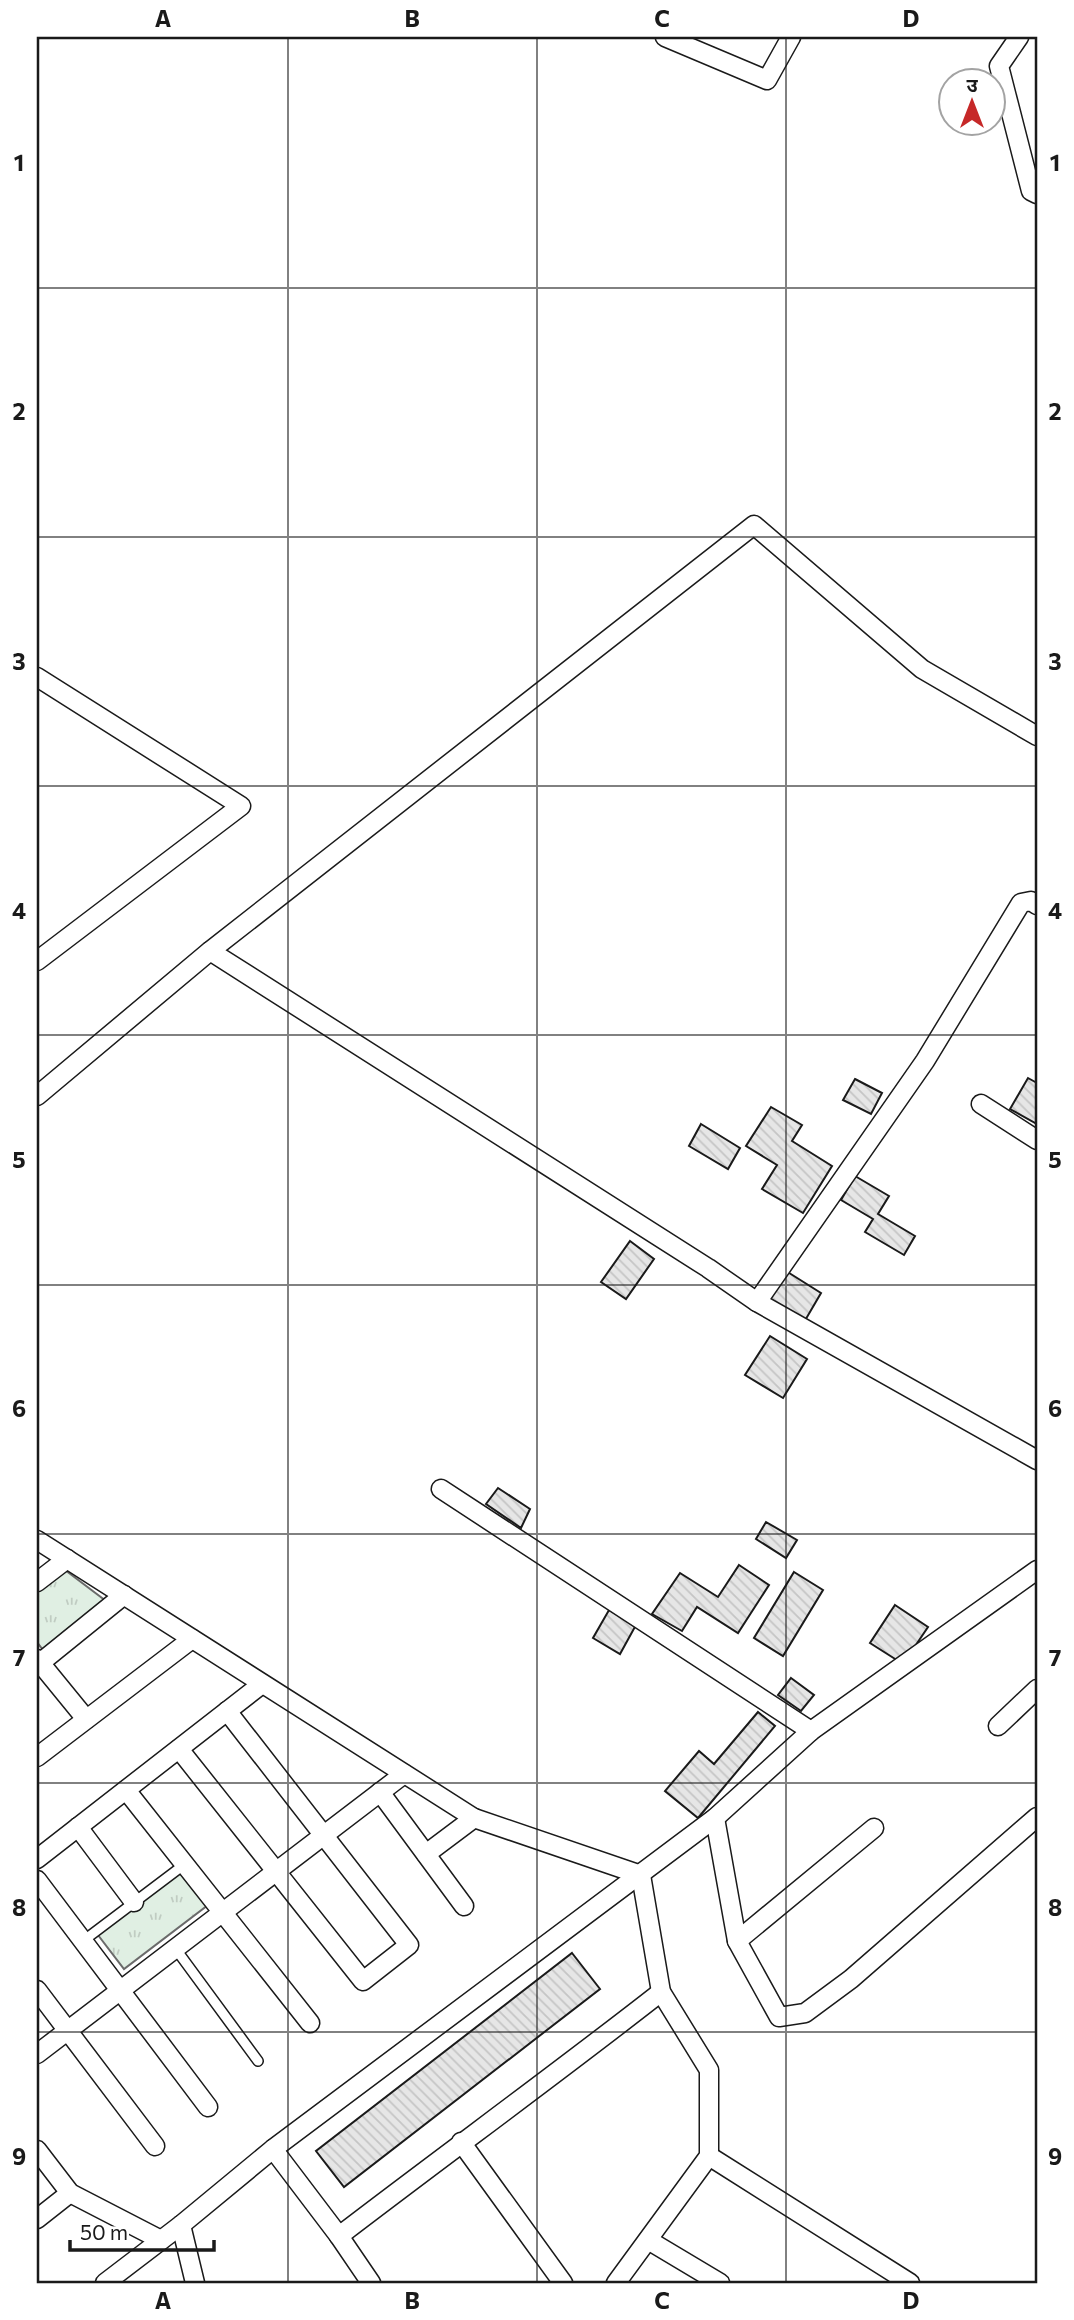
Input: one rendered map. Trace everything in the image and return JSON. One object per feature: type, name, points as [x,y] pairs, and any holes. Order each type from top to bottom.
[{"type":"street","points":[[665,37],[767,79],[791,37]]},
{"type":"street","points":[[1019,37],[999,66],[1031,191],[1037,194]]},
{"type":"street","points":[[37,1096],[210,951],[754,525],[922,669],[1037,736]]},
{"type":"street","points":[[37,677],[241,806],[37,961]]},
{"type":"street","points":[[757,1302],[925,1061],[1021,903],[1031,901],[1037,905]]},
{"type":"street","points":[[210,951],[708,1268],[757,1302],[1037,1460]]},
{"type":"street","points":[[981,1104],[1037,1140]]},
{"type":"street","points":[[441,1489],[811,1731]]},
{"type":"street","points":[[37,1540],[474,1818],[641,1875]]},
{"type":"street","points":[[37,1582],[67,1559]]},
{"type":"street","points":[[105,2283],[273,2150],[715,1818],[811,1731],[1037,1570]]},
{"type":"street","points":[[86,1719],[38,1661],[124,1595]]},
{"type":"street","points":[[37,1757],[192,1639]]},
{"type":"street","points":[[37,1859],[262,1684]]},
{"type":"street","points":[[998,1726],[1037,1689]]},
{"type":"street","points":[[178,1749],[363,1981],[409,1945],[227,1711]]},
{"type":"street","points":[[37,2054],[404,1774]]},
{"type":"street","points":[[126,1790],[310,2023]]},
{"type":"street","points":[[380,1792],[464,1906]]},
{"type":"street","points":[[715,1818],[737,1941],[779,2017],[805,2013],[851,1979],[1037,1817]]},
{"type":"street","points":[[426,1854],[474,1818]]},
{"type":"street","points":[[78,1827],[134,1902]]},
{"type":"street","points":[[737,1941],[874,1828]]},
{"type":"street","points":[[616,2283],[709,2156],[709,2070],[661,1992],[641,1875]]},
{"type":"street","points":[[37,1880],[208,2107]]},
{"type":"street","points":[[37,1990],[155,2146]]},
{"type":"street","points":[[339,2236],[461,2142],[516,2105],[661,1992]]},
{"type":"street","points":[[461,2142],[564,2283]]},
{"type":"street","points":[[37,2150],[70,2193],[161,2240]]},
{"type":"street","points":[[273,2150],[339,2236],[371,2283]]},
{"type":"street","points":[[709,2156],[910,2283]]},
{"type":"street","points":[[37,2218],[70,2193]]},
{"type":"street","points":[[181,2225],[195,2283]]},
{"type":"street","points":[[648,2240],[720,2283]]},
{"type":"lane","points":[[83,1941],[185,1864]]},
{"type":"lane","points":[[175,1948],[258,2061]]},
{"type":"green space","points":[[65,1570],[106,1601],[43,1650],[37,1642],[37,1590]]},
{"type":"green space","points":[[182,1871],[208,1905],[124,1969],[98,1935]]},
{"type":"building","points":[[1028,1078],[1037,1083],[1037,1124],[1010,1109]]},
{"type":"building","points":[[855,1079],[882,1093],[871,1114],[843,1100]]},
{"type":"building","points":[[771,1107],[802,1125],[792,1141],[832,1166],[803,1213],[762,1189],[777,1165],[746,1146]]},
{"type":"building","points":[[701,1124],[740,1148],[728,1169],[689,1146]]},
{"type":"building","points":[[855,1176],[889,1196],[878,1214],[915,1236],[904,1255],[865,1232],[873,1219],[841,1200]]},
{"type":"building","points":[[630,1241],[654,1259],[626,1299],[601,1282]]},
{"type":"building","points":[[786,1271],[821,1293],[803,1324],[767,1303]]},
{"type":"building","points":[[770,1336],[807,1359],[783,1398],[745,1375]]},
{"type":"building","points":[[498,1488],[530,1509],[521,1528],[486,1504]]},
{"type":"building","points":[[766,1522],[797,1540],[786,1558],[756,1539]]},
{"type":"building","points":[[739,1565],[769,1585],[738,1633],[697,1607],[682,1631],[652,1614],[680,1573],[718,1597]]},
{"type":"building","points":[[794,1572],[823,1590],[783,1656],[754,1638]]},
{"type":"building","points":[[895,1605],[928,1627],[903,1664],[870,1643]]},
{"type":"building","points":[[609,1610],[636,1625],[620,1654],[593,1638]]},
{"type":"building","points":[[791,1678],[814,1695],[801,1711],[778,1695]]},
{"type":"building","points":[[758,1712],[775,1726],[698,1818],[665,1791],[699,1751],[714,1764]]},
{"type":"building","points":[[572,1953],[600,1989],[344,2187],[316,2151]]}]
